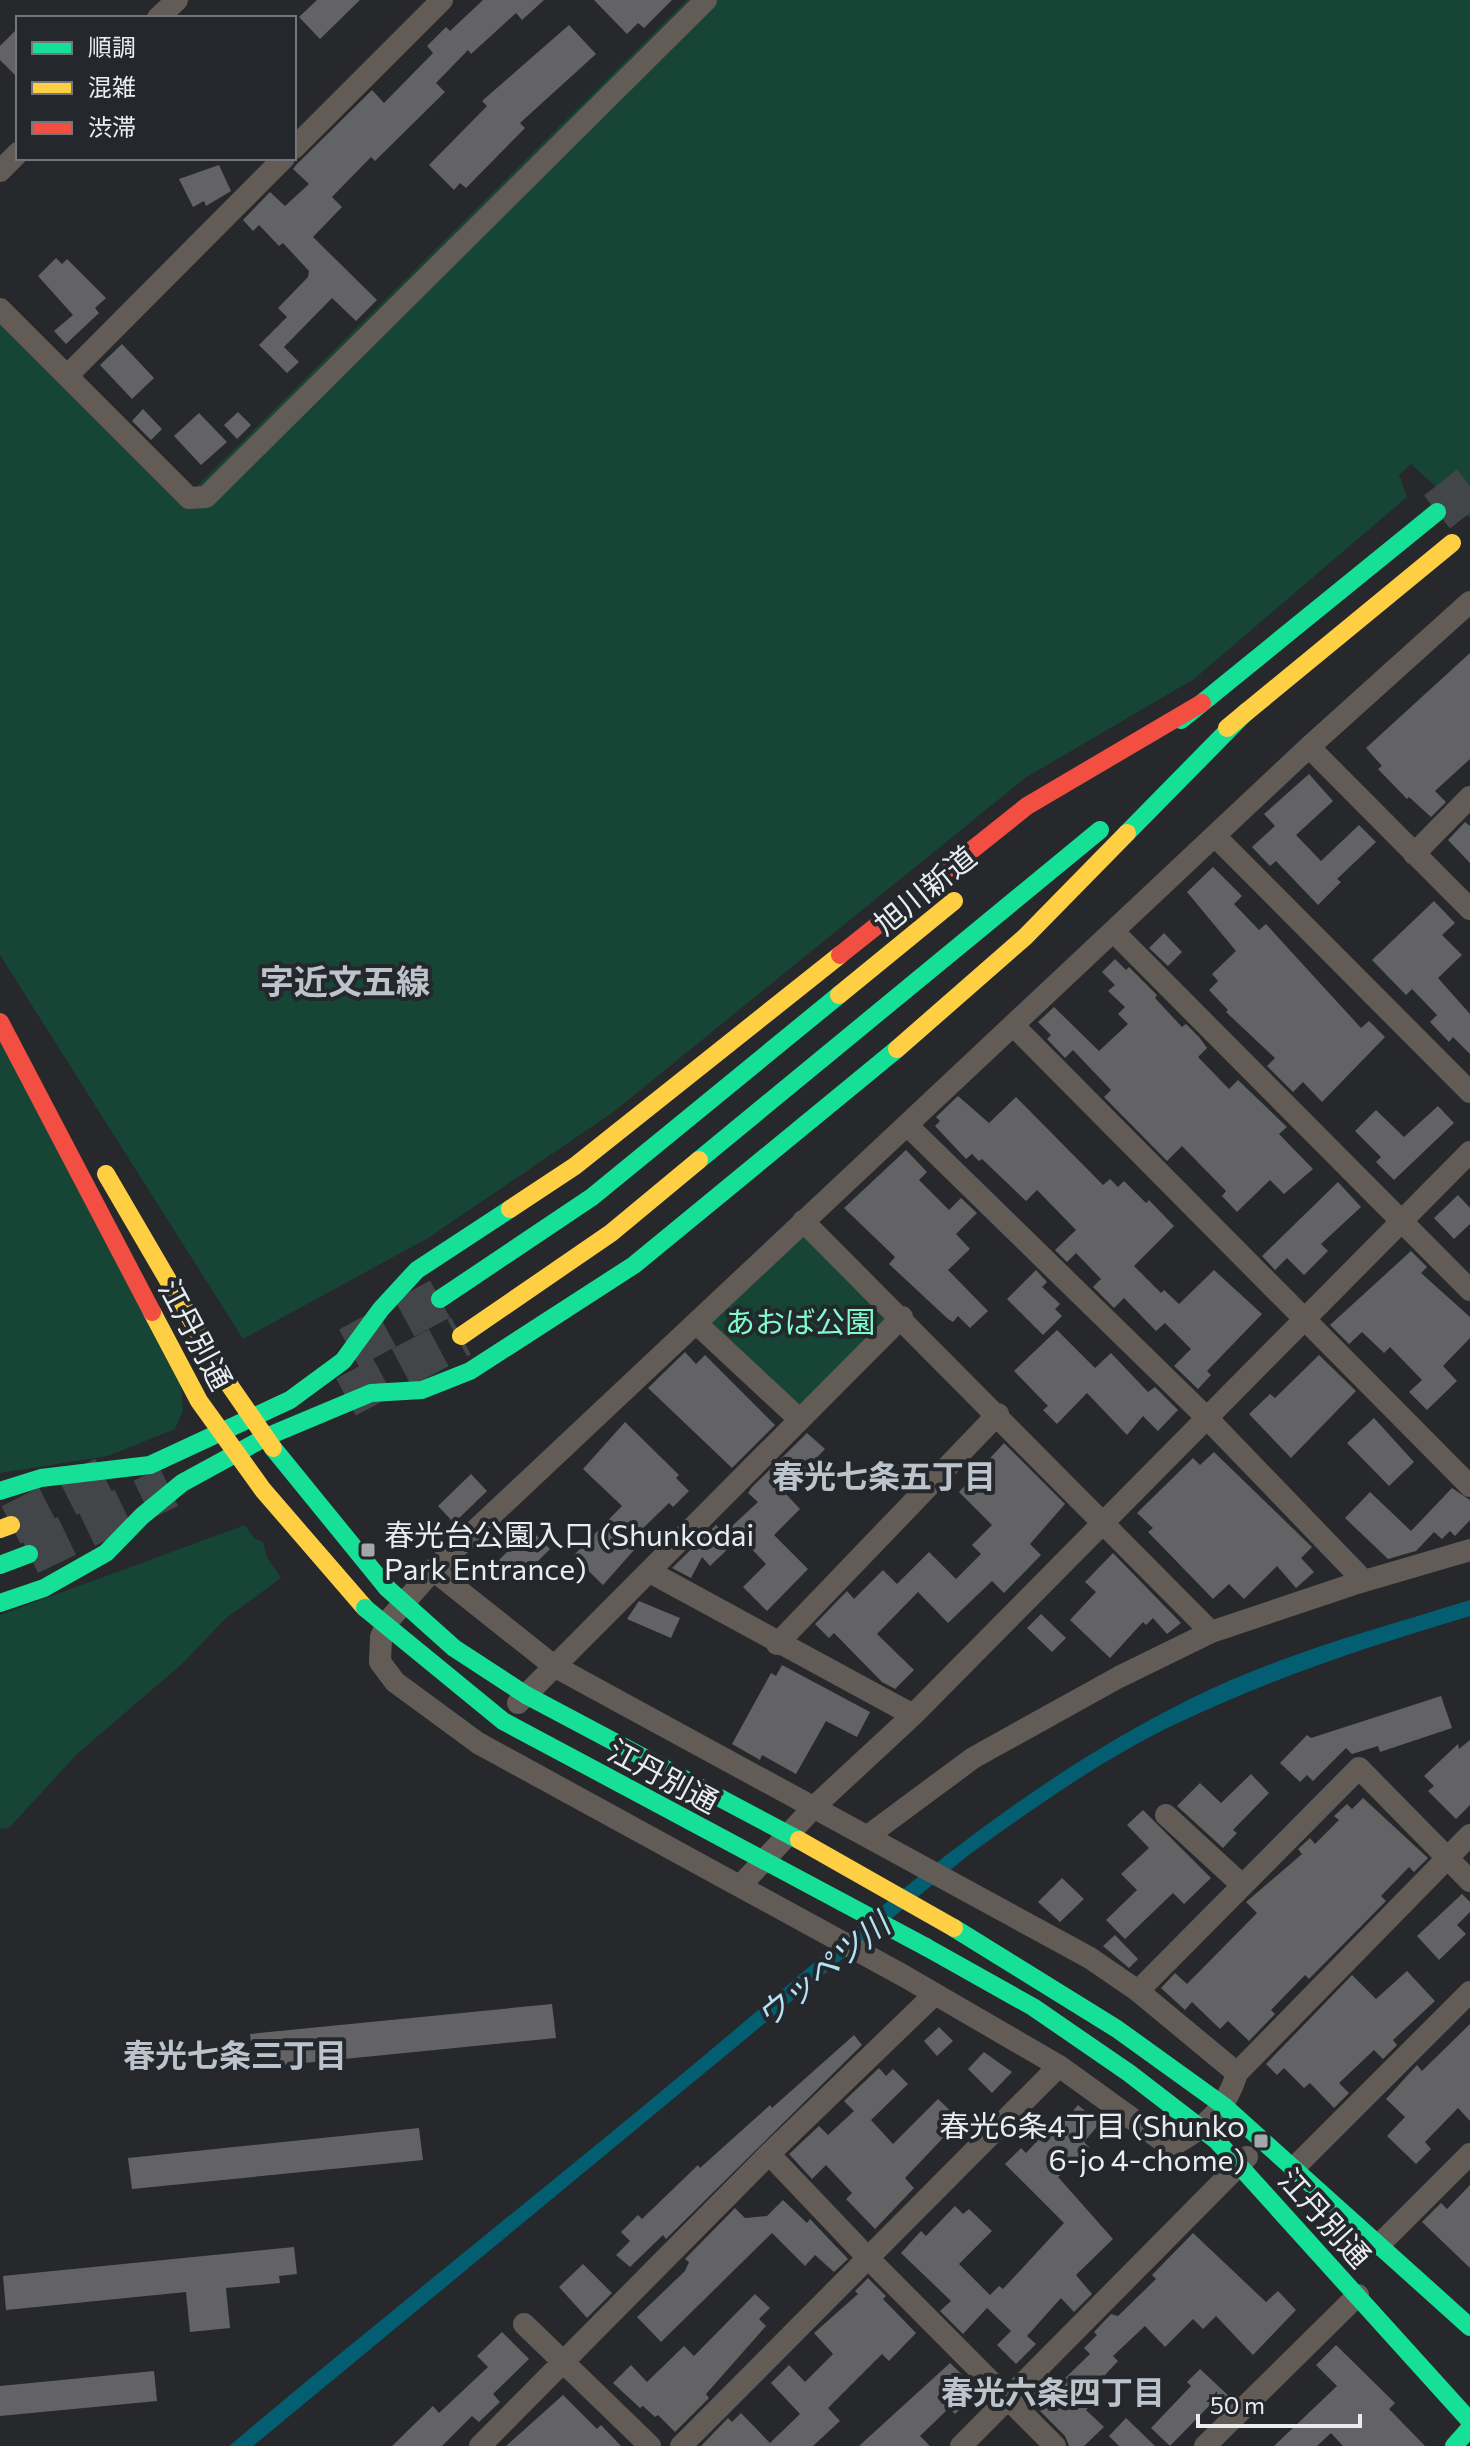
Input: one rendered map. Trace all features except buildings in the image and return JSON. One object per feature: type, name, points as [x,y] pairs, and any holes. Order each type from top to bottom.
[{"type":"main road","points":[[1090,792],[1437,512]]},
{"type":"main road","points":[[461,1336],[611,1233],[1452,543]]},
{"type":"main road","points":[[0,1491],[41,1478],[150,1465],[290,1400],[343,1361],[381,1309],[417,1270],[575,1166],[1027,806],[1202,703]]},
{"type":"main road","points":[[0,1603],[44,1588],[106,1553],[142,1516],[182,1483],[266,1437],[371,1393],[422,1390],[470,1371],[634,1265],[879,1065],[1025,937],[1247,711]]},
{"type":"main road","name":"旭川新道","points":[[440,1299],[592,1197],[967,891]]},
{"type":"main road","name":"江丹別通","points":[[0,1022],[90,1151],[252,1418],[327,1520],[387,1588],[454,1648],[526,1695],[847,1865],[1117,2029],[1224,2106],[1468,2321]]},
{"type":"main road","name":"江丹別通","points":[[0,1022],[199,1401],[263,1490],[365,1608],[503,1721],[1033,2007],[1129,2073],[1202,2128],[1241,2164],[1470,2421]]},
{"type":"main road","points":[[0,1565],[29,1554]]},
{"type":"main road","points":[[1454,2446],[1470,2428]]},
{"type":"street","points":[[160,16],[177,0]]},
{"type":"street","points":[[296,146],[442,0]]},
{"type":"street","points":[[0,309],[189,498],[206,497],[703,1]]},
{"type":"street","points":[[0,171],[16,155]]},
{"type":"street","points":[[67,376],[282,160]]},
{"type":"street","points":[[1470,602],[1309,747],[433,1570],[388,1621],[381,1637],[380,1662],[395,1682],[478,1743],[904,1976],[1059,2066],[1163,2141],[1175,2144],[1202,2128],[1224,2106],[1237,2073],[1470,1835]]},
{"type":"street","points":[[1309,747],[1470,909]]},
{"type":"street","points":[[1414,854],[1470,797]]},
{"type":"street","points":[[1215,836],[1470,1092]]},
{"type":"street","points":[[1114,932],[1470,1290]]},
{"type":"street","points":[[1014,1026],[1470,1486]]},
{"type":"street","points":[[907,1125],[1206,1417],[1364,1581]]},
{"type":"street","points":[[740,1886],[815,1806],[913,1715],[1470,1152]]},
{"type":"street","points":[[803,1221],[902,1317],[1211,1632]]},
{"type":"street","points":[[478,1743],[650,1572],[798,1418],[902,1317]]},
{"type":"street","points":[[697,1324],[798,1418]]},
{"type":"street","points":[[777,1644],[998,1414]]},
{"type":"street","points":[[876,1839],[973,1758],[1119,1677],[1211,1632],[1364,1581],[1470,1550]]},
{"type":"street","points":[[433,1570],[554,1666],[1090,1958],[1138,1991],[1237,2073]]},
{"type":"street","points":[[650,1572],[777,1644],[913,1715]]},
{"type":"street","points":[[1138,1991],[1359,1768],[1470,1881]]},
{"type":"street","points":[[1166,1815],[1242,1885]]},
{"type":"street","points":[[1294,2168],[1470,1992]]},
{"type":"street","points":[[480,2446],[769,2154],[935,1994]]},
{"type":"street","points":[[681,2446],[1059,2066]]},
{"type":"street","points":[[961,2446],[1261,2141]]},
{"type":"street","points":[[769,2154],[1055,2446]]},
{"type":"street","points":[[1379,2245],[1470,2154]]},
{"type":"street","points":[[1205,2446],[1358,2295]]},
{"type":"street","points":[[524,2324],[650,2446]]},
{"type":"green space","points":[[687,0],[1470,0],[1470,518],[1411,464],[1399,475],[1407,497],[1194,679],[1025,778],[612,1113],[428,1238],[243,1339],[0,955],[0,317],[181,502]]},
{"type":"green space","points":[[0,1039],[181,1385],[183,1410],[175,1429],[108,1456],[0,1473]]},
{"type":"green space","name":"あおば公園","points":[[803,1221],[902,1317],[798,1418],[697,1324]]},
{"type":"green space","points":[[245,1525],[254,1538],[263,1542],[267,1557],[281,1578],[226,1618],[183,1663],[77,1754],[9,1828],[0,1829],[0,1615]]},
{"type":"water","name":"ウッペツ川","points":[[1470,1600],[1470,1616],[1322,1664],[1213,1707],[1122,1752],[1043,1803],[966,1857],[253,2446],[229,2446],[879,1909],[997,1817],[1059,1774],[1123,1735],[1223,1683],[1328,1644]]},
{"type":"tunnel","points":[[1437,512],[1470,486]]},
{"type":"tunnel","points":[[349,1348],[440,1299]]},
{"type":"tunnel","points":[[346,1397],[461,1336]]},
{"type":"tunnel","points":[[11,1525],[117,1471]]},
{"type":"tunnel","points":[[29,1554],[169,1487]]},
{"type":"traffic: fast","points":[[1181,720],[1437,512]]},
{"type":"traffic: fast","points":[[1127,833],[1247,711]]},
{"type":"traffic: fast","points":[[699,1160],[1100,830]]},
{"type":"traffic: fast","points":[[440,1299],[592,1197],[839,995]]},
{"type":"traffic: fast","points":[[0,1603],[44,1588],[106,1553],[142,1516],[182,1483],[266,1437],[371,1393],[422,1390],[470,1371],[634,1265],[897,1049]]},
{"type":"traffic: fast","points":[[0,1491],[41,1478],[150,1465],[290,1400],[343,1361],[381,1309],[417,1270],[510,1209]]},
{"type":"traffic: fast","points":[[273,1448],[387,1588]]},
{"type":"traffic: fast","points":[[0,1565],[29,1554]]},
{"type":"traffic: fast","points":[[387,1588],[454,1648],[526,1695],[799,1840]]},
{"type":"traffic: fast","points":[[365,1608],[503,1721],[926,1947]]},
{"type":"traffic: fast","points":[[954,1928],[1117,2029],[1224,2106],[1470,2327]]},
{"type":"traffic: fast","points":[[926,1947],[1033,2007],[1129,2073],[1216,2140],[1470,2421]]},
{"type":"traffic: fast","points":[[1454,2446],[1470,2428]]},
{"type":"traffic: slow","points":[[1227,728],[1452,543]]},
{"type":"traffic: slow","points":[[897,1049],[1025,937],[1127,833]]},
{"type":"traffic: slow","points":[[839,995],[954,901]]},
{"type":"traffic: slow","points":[[510,1209],[575,1166],[840,955]]},
{"type":"traffic: slow","points":[[461,1336],[611,1233],[699,1160]]},
{"type":"traffic: slow","points":[[106,1174],[228,1383],[273,1448]]},
{"type":"traffic: slow","points":[[152,1312],[199,1401],[263,1490],[365,1608]]},
{"type":"traffic: slow","points":[[0,1529],[11,1525]]},
{"type":"traffic: slow","points":[[799,1840],[954,1928]]},
{"type":"traffic: jam","points":[[840,955],[1027,806],[1202,703]]},
{"type":"traffic: jam","points":[[0,1022],[152,1312]]},
{"type":"place","name":"春光台公園入口 (Shunkodai Park Entrance)","points":[[368,1550]]},
{"type":"place","name":"春光6条4丁目 (Shunko 6-jo 4-chome)","points":[[1261,2141]]},
{"type":"district","name":"字近文五線","points":[[345,980]]},
{"type":"district","name":"春光七条五丁目","points":[[884,1475]]},
{"type":"district","name":"春光七条三丁目","points":[[235,2054]]},
{"type":"district","name":"春光六条四丁目","points":[[1053,2391]]}]
